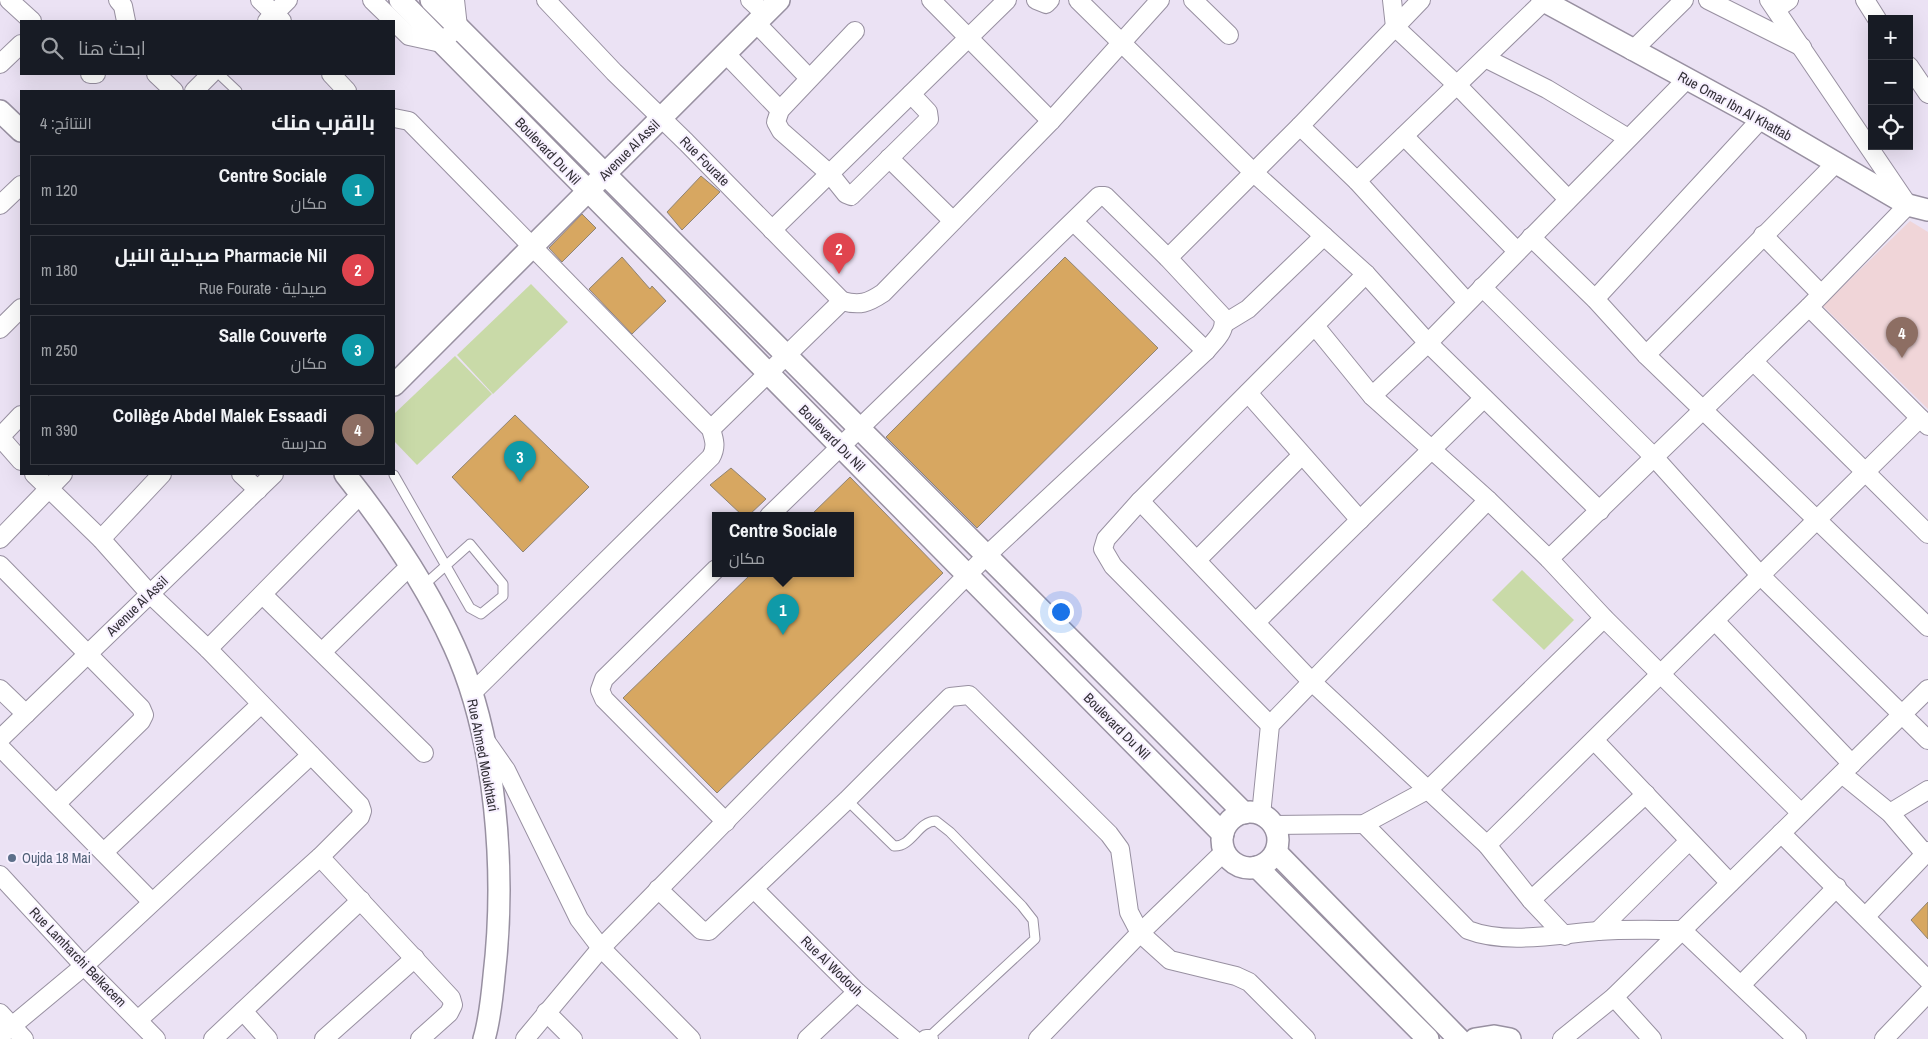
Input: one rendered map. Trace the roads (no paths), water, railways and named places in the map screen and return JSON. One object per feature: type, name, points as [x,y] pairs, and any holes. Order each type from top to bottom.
[{"type":"street","points":[[9,0],[31,20]]},
{"type":"street","points":[[118,0],[123,6],[126,20]]},
{"type":"street","points":[[260,0],[274,19],[288,0]]},
{"type":"street","points":[[372,0],[393,20]]},
{"type":"street","name":"Boulevard Du Nil","points":[[400,0],[968,575],[1224,843]]},
{"type":"street","name":"Boulevard Du Nil","points":[[431,0],[787,354],[986,556],[1259,818]]},
{"type":"street","points":[[395,22],[409,36],[441,43],[458,27],[456,0]]},
{"type":"street","name":"Rue Fourate","points":[[546,0],[660,119],[842,302]]},
{"type":"street","points":[[930,0],[1051,121]]},
{"type":"street","points":[[772,230],[1007,0]]},
{"type":"street","points":[[1036,0],[1046,4],[1050,0]]},
{"type":"street","points":[[1078,0],[1253,172],[1366,274],[1428,343],[1600,511]]},
{"type":"street","points":[[711,429],[842,302],[856,305],[867,304],[883,293],[1051,121],[1160,0]]},
{"type":"street","points":[[1193,0],[1230,35]]},
{"type":"street","points":[[1392,0],[1395,27],[1457,84],[1568,199]]},
{"type":"street","points":[[1168,258],[1300,126],[1421,0]]},
{"type":"street","points":[[1632,51],[1684,0]]},
{"type":"street","points":[[1708,0],[1802,48]]},
{"type":"street","points":[[1864,0],[1874,15]]},
{"type":"street","points":[[1357,181],[1485,58],[1554,3]]},
{"type":"street","name":"Rue Omar Ibn Al Khattab","points":[[1554,3],[1632,51],[1761,119],[1918,208]]},
{"type":"street","points":[[1548,559],[1600,511],[1822,294],[1918,208],[1802,48],[1778,3]]},
{"type":"street","points":[[762,9],[809,78]]},
{"type":"street","name":"Avenue Al Assil","points":[[399,376],[606,174],[725,53],[762,9]]},
{"type":"street","points":[[855,31],[780,110],[776,122],[781,131],[830,174],[846,194],[851,196],[929,119],[928,112],[911,94]]},
{"type":"street","points":[[0,64],[20,45]]},
{"type":"street","points":[[725,53],[780,110]]},
{"type":"street","points":[[1485,58],[1547,90],[1628,138]]},
{"type":"street","points":[[1913,72],[1928,94]]},
{"type":"street","points":[[157,75],[173,90]]},
{"type":"street","points":[[195,90],[210,75]]},
{"type":"street","points":[[332,75],[347,90]]},
{"type":"street","points":[[1372,396],[1428,343],[1517,250],[1687,79]]},
{"type":"street","points":[[0,111],[20,130]]},
{"type":"street","points":[[395,118],[409,122],[711,429],[715,451],[472,693]]},
{"type":"street","points":[[1595,299],[1761,119]]},
{"type":"street","points":[[1300,126],[1357,181],[1467,302]]},
{"type":"street","points":[[1404,136],[1517,250]]},
{"type":"street","points":[[889,158],[953,221]]},
{"type":"street","points":[[1646,355],[1837,162]]},
{"type":"street","points":[[0,205],[20,186]]},
{"type":"street","points":[[525,1039],[601,948],[986,556],[1206,351],[1223,330],[1225,324],[1223,317],[1168,258],[1105,196],[1093,200],[1074,222],[772,512]]},
{"type":"street","points":[[1074,222],[1206,351]]},
{"type":"street","points":[[1764,235],[1822,294]]},
{"type":"street","points":[[1225,324],[1248,309],[1324,236]]},
{"type":"street","points":[[1531,236],[1595,299],[1646,355],[1928,627]]},
{"type":"street","points":[[1270,725],[1112,566],[1103,549],[1106,539],[1140,501],[1366,274]]},
{"type":"street","points":[[1482,287],[1654,457],[1761,576],[1928,740]]},
{"type":"street","points":[[1487,845],[1865,472],[1924,422],[1809,307]]},
{"type":"street","points":[[0,329],[20,309]]},
{"type":"street","points":[[1314,326],[1372,396],[1488,500],[1801,813]]},
{"type":"street","points":[[1753,361],[1928,534]]},
{"type":"street","points":[[1248,392],[1360,520]]},
{"type":"street","points":[[1256,622],[1484,398]]},
{"type":"street","points":[[20,416],[0,437],[20,460]]},
{"type":"street","points":[[1198,559],[1302,455]]},
{"type":"street","points":[[35,475],[100,539],[150,594],[208,649],[360,805],[362,811],[360,817],[320,857],[138,1020]]},
{"type":"street","points":[[0,538],[62,475]]},
{"type":"street","points":[[100,539],[161,475]]},
{"type":"street","points":[[242,475],[258,490]]},
{"type":"street","name":"Avenue Al Assil","points":[[0,739],[273,475]]},
{"type":"street","points":[[208,649],[263,595],[351,480]]},
{"type":"street","name":"Rue Ahmed Moukhtari","points":[[351,480],[411,565],[454,646],[472,693],[483,736],[496,816],[499,889],[499,928],[484,1039]]},
{"type":"street","points":[[1259,818],[1270,725],[1488,500]]},
{"type":"street","points":[[1140,501],[1198,559],[1311,681],[1429,788],[1487,845],[1531,900],[1565,936]]},
{"type":"street","points":[[0,565],[141,708],[144,715],[141,721],[56,804]]},
{"type":"street","points":[[322,652],[411,565]]},
{"type":"street","points":[[712,573],[604,679],[600,690],[604,699],[726,822]]},
{"type":"street","points":[[263,595],[424,752]]},
{"type":"street","points":[[1038,1039],[1224,843],[1231,821],[1259,818],[1364,824],[1429,788],[1604,618]]},
{"type":"street","points":[[1715,621],[1847,769],[1926,853],[1866,916]]},
{"type":"street","points":[[0,689],[26,714]]},
{"type":"street","points":[[1562,1039],[1614,997],[1928,689]]},
{"type":"street","points":[[658,889],[701,930],[709,931],[847,800],[950,697],[969,695],[1109,834],[1120,849],[1129,912],[1140,933],[1170,960],[1236,976],[1249,982],[1306,1039]]},
{"type":"street","points":[[104,852],[261,704]]},
{"type":"street","points":[[483,736],[506,770],[579,919],[601,948],[691,1039]]},
{"type":"street","points":[[1594,740],[1730,883]]},
{"type":"street","points":[[0,747],[152,902]]},
{"type":"street","points":[[24,1039],[4,1025],[84,966],[311,755]]},
{"type":"street","points":[[1890,813],[1928,790]]},
{"type":"street","points":[[1531,900],[1646,794]]},
{"type":"street","points":[[1224,843],[1236,864],[1244,868],[1257,867],[1270,860],[1276,852],[1278,836],[1259,818]]},
{"type":"street","points":[[1364,824],[1468,930],[1491,936],[1565,936],[1598,931],[1682,930],[1797,1039]]},
{"type":"street","points":[[1781,833],[1928,980]]},
{"type":"street","points":[[1598,931],[1689,842]]},
{"type":"street","points":[[1276,852],[1459,1039]]},
{"type":"street","points":[[320,857],[451,998],[453,1006],[448,1013],[420,1039]]},
{"type":"street","points":[[1257,867],[1428,1039]]},
{"type":"street","name":"Rue Lamharchi Belkacem","points":[[0,875],[84,966],[156,1039]]},
{"type":"street","points":[[1741,985],[1837,887]]},
{"type":"street","name":"Rue Al Wodouh","points":[[754,889],[857,992],[924,1039]]},
{"type":"street","points":[[212,1039],[361,900]]},
{"type":"street","points":[[324,1039],[415,958]]},
{"type":"street","points":[[807,1039],[857,992]]},
{"type":"street","points":[[1884,1039],[1928,993]]},
{"type":"street","points":[[1614,997],[1652,1039]]},
{"type":"street","points":[[243,1011],[268,1039]]},
{"type":"street","points":[[546,1012],[573,1039]]},
{"type":"street","points":[[1475,1039],[1494,1036],[1510,1039]]},
{"type":"lane","points":[[220,75],[235,90]]},
{"type":"lane","points":[[394,475],[445,566],[470,608],[481,614],[503,596],[504,584],[470,544],[445,566],[423,586]]},
{"type":"lane","points":[[847,800],[894,846],[905,844],[926,824],[936,822],[950,832],[1022,906],[1033,920],[1035,939],[924,1039]]},
{"type":"place","name":"Pharmacie Nil صيدلية النيل","points":[[839,274]]},
{"type":"place","name":"Collège Abdel Malek Essaadi","points":[[1902,358]]},
{"type":"place","name":"Salle Couverte","points":[[520,482]]},
{"type":"place","name":"Centre Sociale","points":[[783,635]]},
{"type":"place","name":"Oujda 18 Mai","points":[[12,858]]}]
